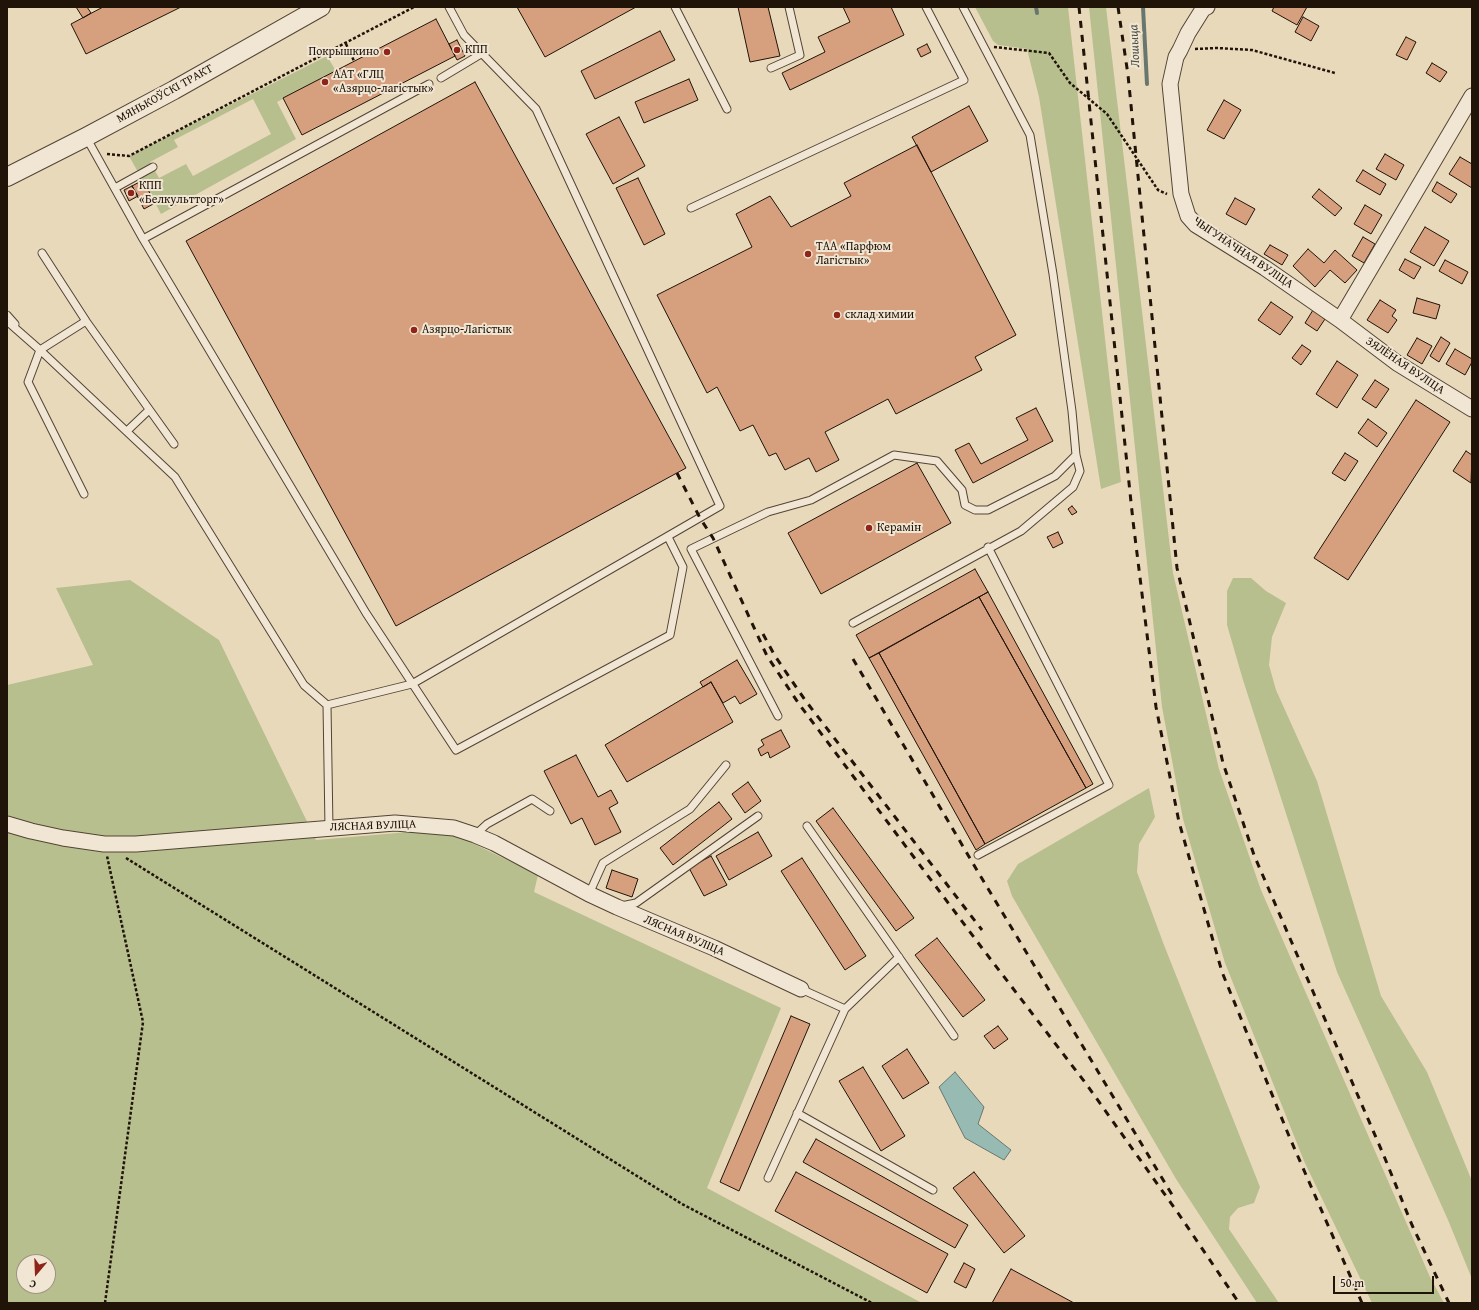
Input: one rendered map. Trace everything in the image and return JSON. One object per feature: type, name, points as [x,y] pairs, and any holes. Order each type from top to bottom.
[{"type":"street","name":"МЯНЬКОЎСКІ ТРАКТ","points":[[7,177],[86,137],[321,7]]},
{"type":"street","name":"ЧЫГУНАЧНАЯ ВУЛІЦА","points":[[1206,7],[1203,9],[1188,33],[1176,57],[1170,84],[1181,194],[1188,216],[1196,225],[1265,268],[1340,320]]},
{"type":"street","points":[[1340,320],[1472,96]]},
{"type":"street","name":"ЗЯЛЁНАЯ ВУЛІЦА","points":[[1340,320],[1396,363],[1472,409]]},
{"type":"street","name":"ЛЯСНАЯ ВУЛІЦА","points":[[7,824],[63,838],[104,844],[136,844],[395,823],[454,828],[475,834],[589,894],[714,948],[801,989]]},
{"type":"lane","points":[[327,705],[412,684],[720,506],[536,109],[464,35],[449,7]]},
{"type":"lane","points":[[675,7],[727,109]]},
{"type":"lane","points":[[772,68],[800,55],[789,7]]},
{"type":"lane","points":[[691,208],[964,80],[926,7]]},
{"type":"lane","points":[[853,623],[1020,531],[1073,487],[1080,471],[1076,455],[1072,411],[1055,289],[1030,134],[963,7]]},
{"type":"lane","points":[[441,78],[481,54]]},
{"type":"lane","points":[[143,238],[429,84]]},
{"type":"lane","points":[[86,137],[143,238],[366,613],[456,750],[670,635],[683,567],[668,536]]},
{"type":"lane","points":[[115,188],[153,167]]},
{"type":"lane","points":[[42,253],[86,321],[174,444]]},
{"type":"lane","points":[[7,315],[40,350]]},
{"type":"lane","points":[[7,321],[40,350],[175,477],[304,685],[327,705],[329,828]]},
{"type":"lane","points":[[84,494],[28,382],[40,350],[86,321]]},
{"type":"lane","points":[[127,431],[149,410]]},
{"type":"lane","points":[[778,716],[691,549],[768,512],[812,500],[894,455],[937,462],[962,490],[965,505],[975,510],[988,510],[1055,476],[1076,455]]},
{"type":"lane","points":[[978,855],[1109,785],[988,548]]},
{"type":"lane","points":[[589,894],[603,863],[690,809],[726,766]]},
{"type":"lane","points":[[475,834],[487,824],[532,799],[550,811]]},
{"type":"lane","points":[[617,907],[636,903],[758,816]]},
{"type":"lane","points":[[807,826],[954,1036]]},
{"type":"lane","points":[[768,1178],[845,1009],[898,957]]},
{"type":"lane","points":[[801,989],[845,1009]]},
{"type":"lane","points":[[797,1113],[933,1190]]},
{"type":"path","points":[[95,153],[129,156],[346,44],[414,7]]},
{"type":"path","points":[[346,44],[354,61]]},
{"type":"path","points":[[984,46],[1049,53],[1070,83],[1107,114],[1158,190],[1183,203]]},
{"type":"path","points":[[1180,50],[1217,48],[1252,50],[1335,73]]},
{"type":"path","points":[[104,844],[143,1022],[105,1303]]},
{"type":"path","points":[[124,857],[682,1204],[872,1303]]},
{"type":"green space","points":[[975,7],[1068,7],[1121,482],[1101,489],[1039,97],[1027,49],[998,45],[993,41]]},
{"type":"green space","points":[[1089,7],[1106,7],[1173,573],[1219,769],[1261,890],[1430,1277],[1444,1303],[1372,1303],[1304,1161],[1225,963],[1183,819],[1162,707]]},
{"type":"green space","points":[[327,56],[336,71],[277,102],[296,139],[161,214],[141,176],[154,169],[159,178],[186,164],[193,176],[271,134],[253,99],[174,140],[178,147],[150,162],[152,165],[138,172],[129,156]]},
{"type":"green space","points":[[1233,578],[1251,578],[1266,591],[1286,603],[1272,637],[1269,665],[1276,690],[1317,781],[1381,996],[1427,1072],[1472,1181],[1472,1279],[1448,1220],[1337,972],[1243,680],[1227,625],[1227,591]]},
{"type":"green space","points":[[130,580],[219,640],[316,840],[420,831],[456,835],[538,875],[534,892],[781,1008],[707,1188],[922,1303],[7,1303],[7,685],[93,665],[56,588]]},
{"type":"green space","points":[[1149,788],[1155,817],[1139,844],[1137,872],[1164,945],[1260,1187],[1254,1203],[1238,1208],[1230,1217],[1229,1229],[1279,1303],[1257,1303],[1176,1179],[1012,896],[1007,881],[1018,864]]},
{"type":"water","points":[[955,1072],[984,1107],[978,1124],[1011,1150],[1004,1160],[965,1138],[939,1087]]},
{"type":"building","points":[[76,7],[87,7],[91,13],[83,18]]},
{"type":"building","points":[[103,7],[181,7],[86,54],[71,24]]},
{"type":"building","points":[[517,7],[636,7],[545,57]]},
{"type":"building","points":[[738,7],[768,7],[780,56],[750,62]]},
{"type":"building","points":[[843,7],[891,7],[904,35],[790,90],[782,73],[825,52],[818,37],[850,22]]},
{"type":"building","points":[[1274,7],[1307,7],[1297,25],[1272,11]]},
{"type":"building","points":[[1303,17],[1319,26],[1311,41],[1295,32]]},
{"type":"building","points":[[436,19],[455,56],[302,135],[283,98]]},
{"type":"building","points":[[660,31],[675,60],[595,99],[581,71]]},
{"type":"building","points":[[1406,37],[1416,42],[1407,60],[1396,55]]},
{"type":"building","name":"КПП","points":[[457,40],[465,56],[457,60],[449,44]]},
{"type":"building","points":[[927,44],[931,52],[921,57],[917,49]]},
{"type":"building","points":[[1432,63],[1447,72],[1440,82],[1426,73]]},
{"type":"building","points":[[689,79],[698,100],[644,123],[635,102]]},
{"type":"building","points":[[475,82],[686,468],[396,626],[186,241]]},
{"type":"building","points":[[1224,100],[1241,110],[1224,139],[1207,130]]},
{"type":"building","points":[[969,106],[988,141],[931,172],[912,137]]},
{"type":"building","points":[[619,117],[645,166],[613,184],[586,134]]},
{"type":"building","name":"склад химии","points":[[917,145],[1016,335],[975,357],[982,370],[896,414],[888,399],[825,432],[839,460],[816,472],[809,458],[785,470],[776,453],[769,456],[753,425],[740,431],[717,387],[707,393],[657,295],[752,247],[736,214],[770,196],[791,227],[851,196],[844,183]]},
{"type":"building","points":[[1385,154],[1404,165],[1396,180],[1376,169]]},
{"type":"building","points":[[1460,157],[1472,164],[1472,188],[1449,174]]},
{"type":"building","points":[[1363,170],[1386,184],[1380,195],[1356,181]]},
{"type":"building","points":[[638,178],[665,234],[644,245],[616,188]]},
{"type":"building","points":[[143,180],[155,203],[144,209],[132,186]]},
{"type":"building","points":[[1437,182],[1457,194],[1451,203],[1432,191]]},
{"type":"building","name":"КПП «Белкультторг»","points":[[132,186],[138,196],[129,201],[124,190]]},
{"type":"building","points":[[1319,189],[1342,208],[1335,216],[1312,197]]},
{"type":"building","points":[[1235,198],[1255,209],[1246,225],[1226,214]]},
{"type":"building","points":[[1365,205],[1382,215],[1371,234],[1354,224]]},
{"type":"building","points":[[1425,227],[1449,241],[1434,266],[1410,252]]},
{"type":"building","points":[[1363,237],[1375,244],[1364,263],[1352,256]]},
{"type":"building","points":[[1270,245],[1288,255],[1282,265],[1264,254]]},
{"type":"building","points":[[1308,249],[1324,263],[1335,250],[1357,270],[1345,283],[1330,270],[1315,287],[1293,266]]},
{"type":"building","points":[[1405,259],[1421,267],[1414,279],[1399,270]]},
{"type":"building","points":[[1445,260],[1468,272],[1462,284],[1439,271]]},
{"type":"building","points":[[1417,298],[1440,305],[1436,319],[1413,313]]},
{"type":"building","points":[[1380,300],[1396,310],[1392,316],[1397,320],[1388,333],[1367,320]]},
{"type":"building","points":[[1271,302],[1293,317],[1280,335],[1258,320]]},
{"type":"building","points":[[1313,310],[1325,319],[1317,331],[1305,323]]},
{"type":"building","points":[[1441,337],[1450,343],[1439,362],[1430,356]]},
{"type":"building","points":[[1417,338],[1432,346],[1422,364],[1407,355]]},
{"type":"building","points":[[1302,345],[1311,351],[1301,365],[1292,358]]},
{"type":"building","points":[[1455,349],[1472,359],[1472,362],[1465,375],[1446,364]]},
{"type":"building","points":[[1337,361],[1358,375],[1337,408],[1316,394]]},
{"type":"building","points":[[1375,380],[1389,389],[1376,408],[1362,399]]},
{"type":"building","points":[[1416,400],[1450,422],[1348,580],[1314,558]]},
{"type":"building","points":[[1036,408],[1053,441],[973,483],[955,450],[969,443],[981,464],[1028,440],[1016,418]]},
{"type":"building","points":[[1368,419],[1387,433],[1377,447],[1358,433]]},
{"type":"building","points":[[1466,451],[1472,455],[1471,483],[1453,471]]},
{"type":"building","points":[[1345,453],[1358,461],[1345,481],[1332,473]]},
{"type":"building","name":"Керамін","points":[[917,463],[951,523],[821,594],[788,533]]},
{"type":"building","points":[[1072,506],[1077,512],[1072,515],[1068,509]]},
{"type":"building","points":[[1058,532],[1063,543],[1053,548],[1047,537]]},
{"type":"building","points":[[975,569],[988,592],[869,658],[856,635]]},
{"type":"building","points":[[988,592],[1093,784],[1086,788],[979,597]]},
{"type":"building","points":[[979,597],[1086,788],[985,844],[879,653]]},
{"type":"building","points":[[879,653],[985,844],[976,850],[869,658]]},
{"type":"building","points":[[737,660],[757,694],[740,704],[735,696],[723,703],[711,682],[703,687],[700,682]]},
{"type":"building","points":[[711,682],[733,722],[627,782],[605,745]]},
{"type":"building","points":[[781,730],[790,747],[770,758],[768,752],[761,756],[758,749],[764,745],[761,740]]},
{"type":"building","points":[[576,755],[598,797],[611,790],[618,803],[609,808],[621,832],[595,845],[582,818],[571,824],[544,771]]},
{"type":"building","points":[[748,782],[761,801],[745,813],[732,794]]},
{"type":"building","points":[[719,802],[732,819],[673,865],[660,848]]},
{"type":"building","points":[[833,808],[914,918],[896,931],[816,821]]},
{"type":"building","points":[[758,832],[772,856],[729,880],[716,856]]},
{"type":"building","points":[[711,856],[727,885],[704,896],[689,868]]},
{"type":"building","points":[[802,858],[866,956],[845,970],[781,871]]},
{"type":"building","points":[[612,870],[638,879],[632,897],[606,888]]},
{"type":"building","points":[[937,938],[985,1000],[963,1017],[915,955]]},
{"type":"building","points":[[791,1016],[810,1024],[739,1191],[720,1182]]},
{"type":"building","points":[[998,1026],[1008,1039],[994,1049],[984,1036]]},
{"type":"building","points":[[907,1049],[929,1083],[903,1099],[882,1066]]},
{"type":"building","points":[[863,1067],[905,1136],[881,1151],[839,1081]]},
{"type":"building","points":[[816,1139],[968,1225],[955,1248],[803,1162]]},
{"type":"building","points":[[796,1172],[948,1254],[927,1293],[775,1211]]},
{"type":"building","points":[[974,1172],[1025,1236],[1004,1253],[953,1188]]},
{"type":"building","points":[[964,1263],[975,1269],[966,1288],[954,1282]]},
{"type":"building","points":[[1011,1269],[1074,1303],[992,1303]]},
{"type":"waterway","points":[[1036,7],[1037,13]]},
{"type":"waterway","name":"Лошыца","points":[[1143,7],[1147,84]]},
{"type":"railway","points":[[1079,7],[1133,521],[1156,707],[1179,822],[1222,972],[1289,1136],[1362,1303]]},
{"type":"railway","points":[[1118,7],[1128,75],[1177,568],[1223,763],[1254,855],[1384,1156],[1412,1225],[1449,1303]]},
{"type":"railway","points":[[677,473],[700,518],[713,538],[767,656],[799,704],[1087,1085],[1178,1213],[1239,1303]]},
{"type":"railway","points":[[763,634],[775,656],[805,700],[982,930]]},
{"type":"railway","points":[[853,659],[978,872],[1174,1198]]},
{"type":"place","name":"КПП","points":[[457,50]]},
{"type":"place","name":"Покрышкино","points":[[387,52]]},
{"type":"place","name":"ААТ «ГЛЦ «Азярцо-лагістык»","points":[[325,82]]},
{"type":"place","name":"КПП «Белкультторг»","points":[[131,193]]},
{"type":"place","name":"ТАА «Парфюм Лагістык»","points":[[808,254]]},
{"type":"place","name":"склад химии","points":[[837,315]]},
{"type":"place","name":"Азярцо-Лагістык","points":[[414,330]]},
{"type":"place","name":"Керамін","points":[[869,528]]}]
